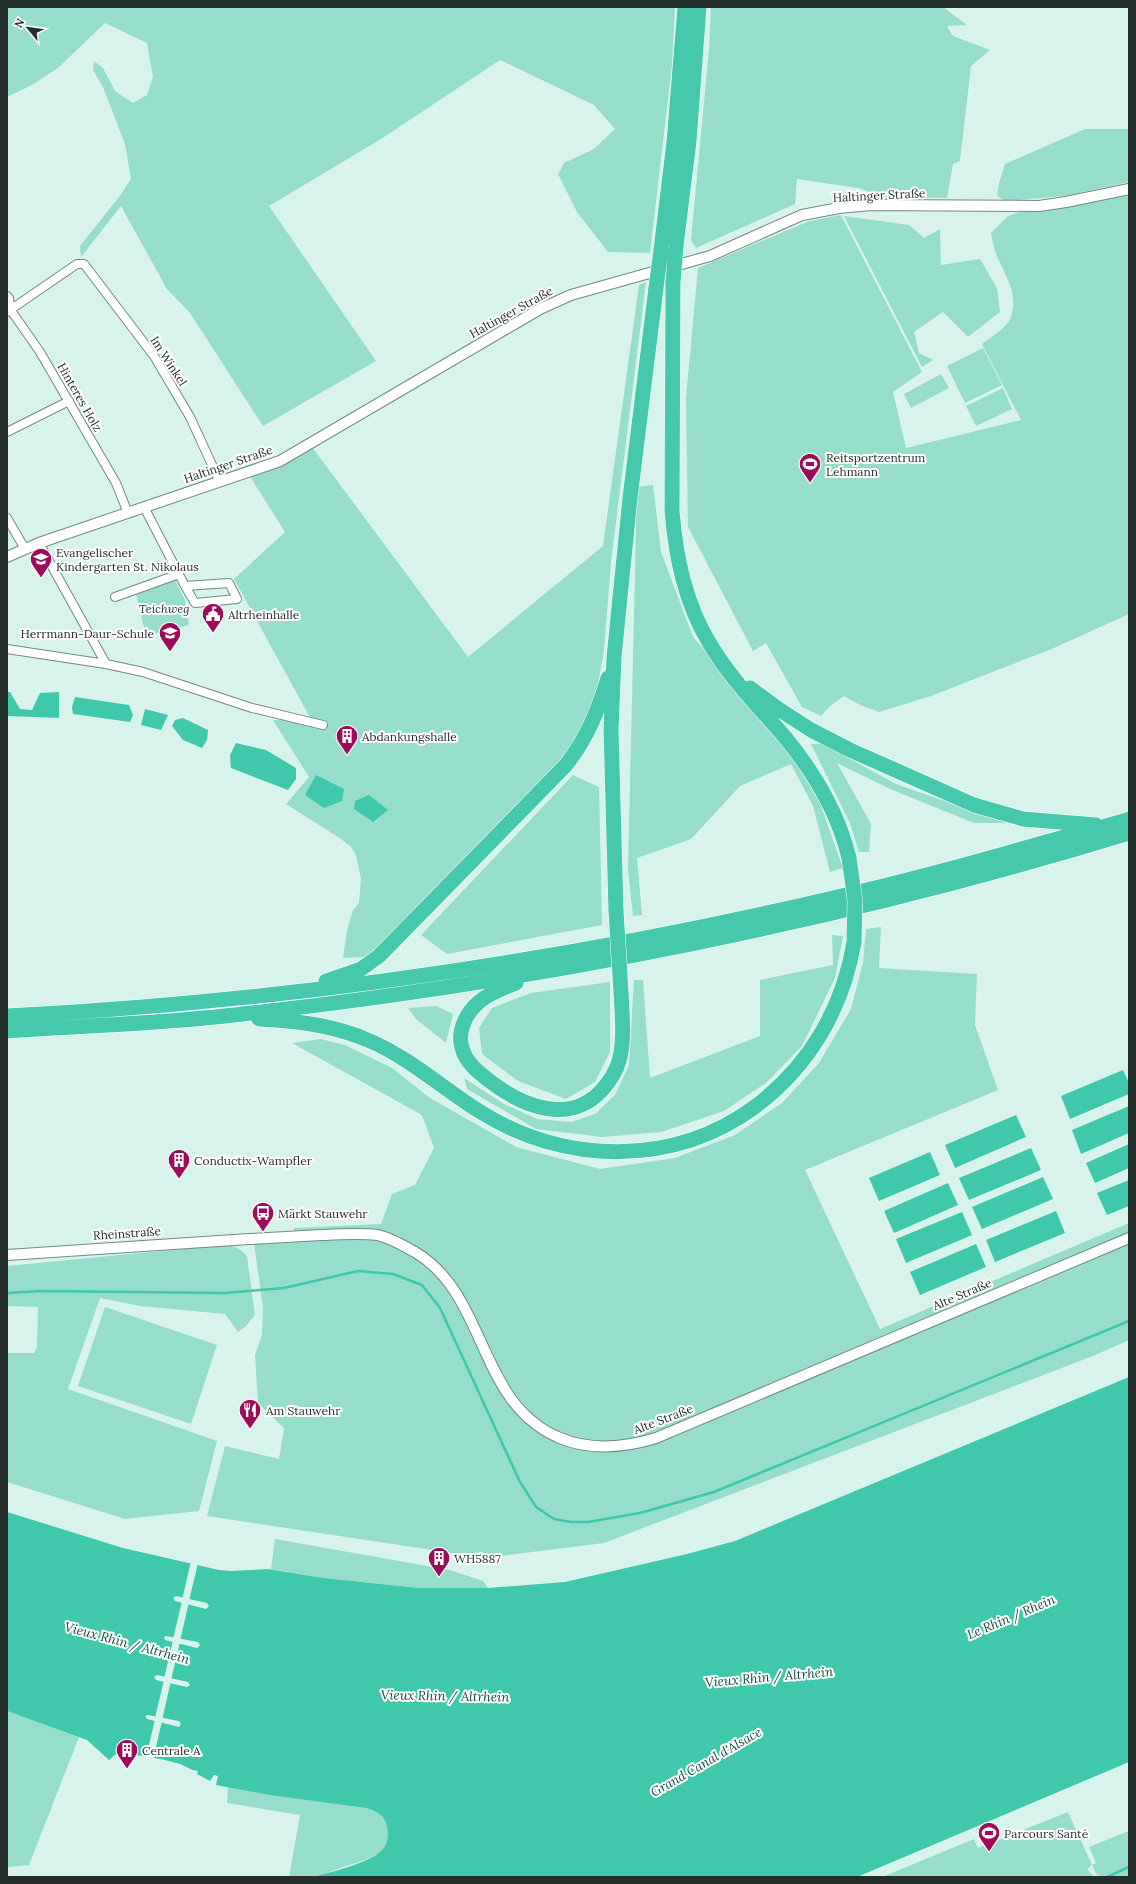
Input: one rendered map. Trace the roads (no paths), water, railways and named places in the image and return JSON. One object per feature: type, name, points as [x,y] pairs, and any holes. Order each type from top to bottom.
[{"type":"highway","points":[[538,974],[488,995],[478,1002],[467,1015],[461,1031],[462,1048],[469,1062],[479,1073],[511,1095],[541,1108],[556,1110],[570,1109],[584,1105],[595,1098],[607,1085],[619,1061],[621,1044],[621,992],[616,911],[611,730],[614,657],[630,498],[674,142],[684,7]]},
{"type":"highway","points":[[222,1017],[302,1022],[338,1030],[372,1041],[480,1111],[512,1129],[544,1142],[601,1152],[652,1149],[678,1144],[722,1127],[746,1114],[769,1096],[788,1078],[806,1057],[821,1036],[834,1011],[843,988],[854,942],[855,901],[849,858],[839,825],[814,776],[785,738],[728,671],[710,644],[688,599],[674,542],[671,475],[673,283],[689,141],[699,7]]},
{"type":"highway","points":[[281,993],[339,978],[361,969],[391,946],[566,765],[578,750],[594,719],[614,657]]},
{"type":"highway","points":[[728,671],[780,710],[830,739],[850,750],[953,796],[997,812],[1043,821],[1107,826]]},
{"type":"highway","points":[[7,1016],[94,1012],[392,981],[480,968],[688,930],[873,889],[1129,819]]},
{"type":"highway","points":[[7,1031],[222,1017],[390,996],[538,974],[776,927],[874,904],[984,876],[1129,833]]},
{"type":"street","name":"Haltinger Straße","points":[[7,557],[39,543],[219,480],[280,461],[540,309],[571,295],[710,256],[802,215],[838,208],[871,205],[1039,206],[1129,189]]},
{"type":"street","name":"Im Winkel","points":[[9,311],[77,264],[84,264],[154,356],[190,417],[219,480]]},
{"type":"street","name":"Hinteres Holz","points":[[7,296],[9,298],[9,311],[40,352],[69,401],[116,483],[128,513]]},
{"type":"street","points":[[7,432],[69,401]]},
{"type":"street","points":[[144,507],[195,603],[237,599],[229,583],[186,586]]},
{"type":"street","points":[[7,518],[26,549]]},
{"type":"street","points":[[39,543],[106,664]]},
{"type":"street","points":[[116,597],[179,574]]},
{"type":"street","points":[[7,649],[106,664],[169,680],[252,708],[323,725]]},
{"type":"street","name":"Alte Straße","points":[[249,1239],[359,1234],[380,1235],[415,1252],[434,1265],[447,1278],[473,1324],[498,1378],[510,1399],[521,1412],[536,1425],[550,1434],[582,1446],[599,1448],[636,1444],[656,1438],[1129,1238]]},
{"type":"street","name":"Rheinstraße","points":[[7,1255],[249,1239]]},
{"type":"water","points":[[7,692],[10,692],[20,709],[32,710],[40,693],[59,692],[59,718],[7,716]]},
{"type":"water","points":[[75,697],[129,705],[133,715],[130,722],[73,714],[72,707]]},
{"type":"water","points":[[145,709],[168,715],[161,730],[141,725]]},
{"type":"water","points":[[183,718],[208,730],[207,740],[202,748],[183,740],[172,726],[175,720]]},
{"type":"water","points":[[236,743],[266,750],[296,768],[296,779],[288,790],[231,768],[230,755]]},
{"type":"water","points":[[316,775],[344,789],[342,801],[324,808],[305,795]]},
{"type":"water","points":[[369,795],[388,810],[373,822],[354,809],[355,801]]},
{"type":"water","points":[[1123,1070],[1129,1083],[1129,1094],[1070,1119],[1061,1096]]},
{"type":"water","points":[[1129,1106],[1129,1133],[1081,1154],[1072,1130]]},
{"type":"water","points":[[1016,1115],[1026,1137],[955,1168],[945,1145]]},
{"type":"water","points":[[1129,1144],[1129,1168],[1095,1183],[1086,1163]]},
{"type":"water","points":[[1031,1148],[1041,1170],[969,1200],[959,1178]]},
{"type":"water","points":[[930,1152],[940,1175],[879,1201],[869,1178]]},
{"type":"water","points":[[1043,1177],[1053,1199],[982,1229],[972,1207]]},
{"type":"water","points":[[1129,1180],[1129,1206],[1107,1215],[1097,1193]]},
{"type":"water","points":[[948,1183],[958,1205],[894,1233],[884,1211]]},
{"type":"water","points":[[1056,1211],[1065,1233],[995,1262],[986,1240]]},
{"type":"water","points":[[962,1212],[972,1235],[906,1263],[896,1239]]},
{"type":"water","points":[[976,1244],[986,1267],[920,1295],[910,1272]]},
{"type":"water","points":[[1129,1377],[1129,1762],[857,1877],[314,1877],[340,1870],[376,1855],[384,1848],[388,1839],[384,1819],[377,1812],[366,1808],[270,1795],[216,1785],[218,1776],[214,1775],[210,1781],[197,1774],[198,1771],[180,1764],[157,1758],[117,1753],[109,1760],[87,1740],[7,1711],[7,1512],[123,1548],[219,1570],[231,1571],[268,1569],[324,1578],[419,1588],[488,1588],[565,1582],[687,1554],[735,1541]],"holes":[[[176,1596],[207,1603],[209,1606],[206,1609],[175,1601],[173,1598]],[[166,1636],[198,1642],[200,1645],[197,1648],[165,1640],[164,1637]],[[157,1675],[188,1682],[190,1685],[187,1687],[156,1680],[154,1677]],[[148,1715],[179,1721],[181,1724],[179,1727],[147,1719],[145,1716]]]},
{"type":"waterway","points":[[7,1293],[41,1291],[225,1293],[284,1288],[358,1271],[393,1274],[422,1285],[440,1308],[520,1482],[536,1507],[554,1519],[571,1522],[588,1522],[640,1513],[714,1492],[1129,1321]]},
{"type":"waterway","points":[[1107,1877],[1129,1867]]},
{"type":"place","name":"Reitsportzentrum Lehmann","points":[[810,484]]},
{"type":"place","name":"Evangelischer Kindergarten St. Nikolaus","points":[[41,578]]},
{"type":"place","name":"Altrheinhalle","points":[[213,634]]},
{"type":"place","name":"Herrmann-Daur-Schule","points":[[170,652]]},
{"type":"place","name":"Abdankungshalle","points":[[347,756]]},
{"type":"place","name":"Conductix-Wampfler","points":[[179,1180]]},
{"type":"place","name":"Märkt Stauwehr","points":[[263,1232]]},
{"type":"place","name":"Am Stauwehr","points":[[250,1430]]},
{"type":"place","name":"WH5887","points":[[439,1578]]},
{"type":"place","name":"Centrale A","points":[[127,1770]]},
{"type":"place","name":"Parcours Santé","points":[[989,1852]]},
{"type":"park label","name":"Teichweg","points":[[164,608]]},
{"type":"water label","name":"Le Rhin / Rhein","points":[[1011,1617]]},
{"type":"water label","name":"Vieux Rhin / Altrhein","points":[[127,1643]]},
{"type":"water label","name":"Vieux Rhin / Altrhein","points":[[769,1677]]},
{"type":"water label","name":"Vieux Rhin / Altrhein","points":[[445,1696]]},
{"type":"water label","name":"Grand Canal d'Alsace","points":[[706,1762]]}]
